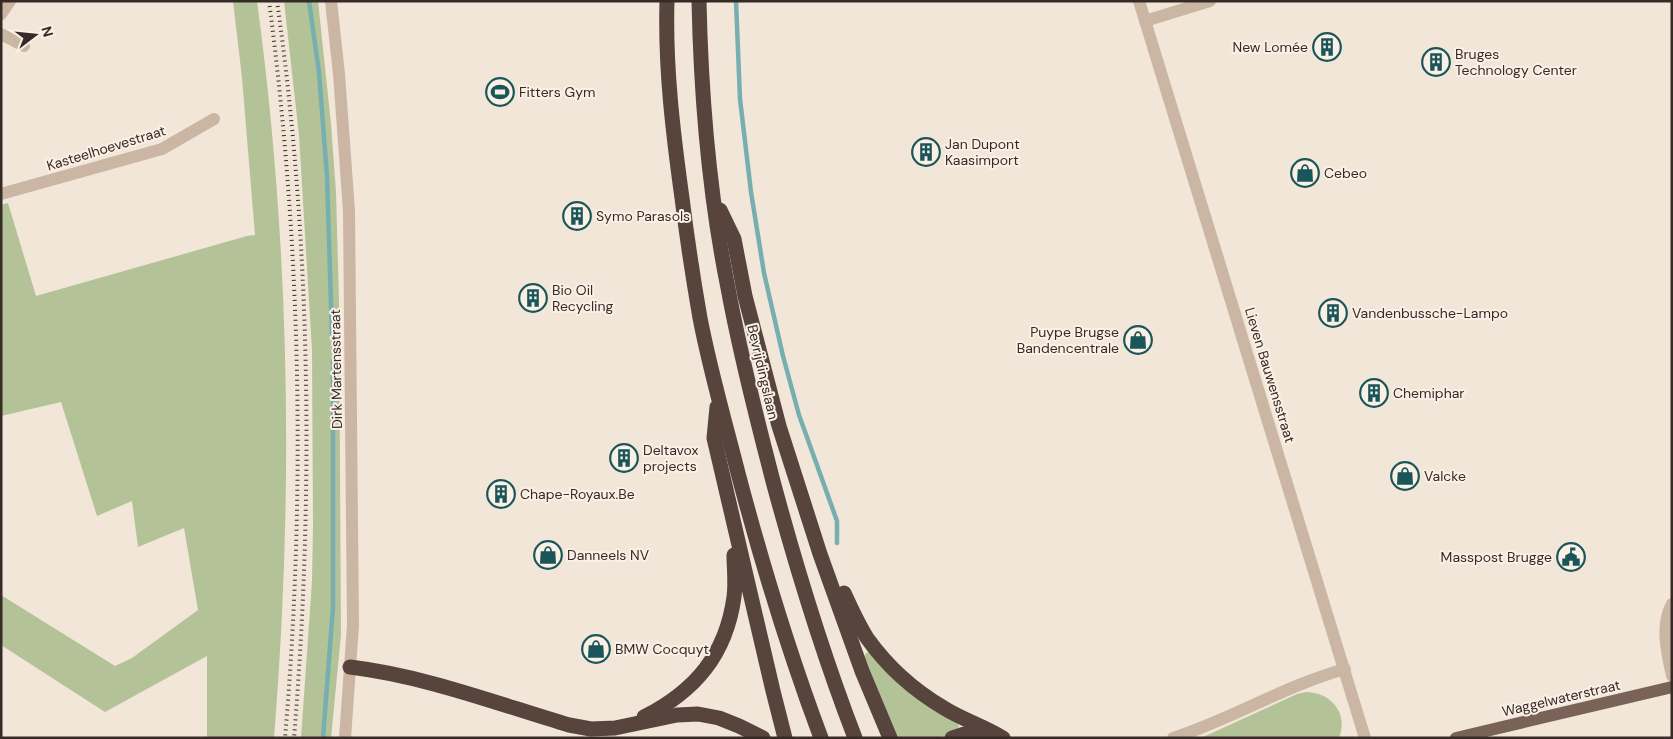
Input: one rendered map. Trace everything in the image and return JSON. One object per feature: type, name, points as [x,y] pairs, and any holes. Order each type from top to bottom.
[{"type":"highway","points":[[667,1],[669,77],[674,136],[690,262],[700,319],[718,396],[768,586],[798,677],[821,738]]},
{"type":"highway","name":"Bevrijdingslaan","points":[[699,1],[700,53],[713,195],[727,288],[760,434],[789,539],[810,612],[855,738]]},
{"type":"highway","points":[[713,195],[734,239],[745,296],[762,364],[779,426],[820,554],[862,671],[890,738]]},
{"type":"highway","points":[[718,396],[714,438],[785,738]]},
{"type":"highway","points":[[810,519],[854,616],[878,651],[909,682],[944,708],[985,727],[1002,738]]},
{"type":"highway","points":[[633,723],[678,697],[701,676],[718,650],[728,625],[734,596],[734,528]]},
{"type":"highway","points":[[350,668],[364,669],[434,684],[569,725],[591,729],[615,728],[677,715],[698,714],[719,718],[763,738]]},
{"type":"highway","points":[[952,738],[964,734],[1002,738]]},
{"type":"main road","name":"Waggelwaterstraat","points":[[1456,738],[1672,687]]},
{"type":"street","points":[[1,14],[10,1]]},
{"type":"street","name":"Dirk Martensstraat","points":[[331,1],[339,74],[349,211],[353,625],[345,738]]},
{"type":"street","name":"Lieven Bauwensstraat","points":[[1139,1],[1366,738]]},
{"type":"street","points":[[1145,22],[1210,1]]},
{"type":"street","points":[[1,34],[24,46]]},
{"type":"street","name":"Kasteelhoevestraat","points":[[1,194],[162,149],[214,119]]},
{"type":"street","points":[[1672,604],[1666,614],[1665,630],[1672,676]]},
{"type":"street","points":[[1173,738],[1312,679],[1345,669]]},
{"type":"green space","points":[[233,1],[257,1],[268,92],[282,276],[286,461],[284,554],[274,738],[207,738],[207,656],[105,712],[1,645],[1,595],[115,666],[132,658],[198,610],[184,528],[138,547],[132,501],[97,516],[61,402],[1,416],[1,205],[8,203],[36,296],[255,235],[242,78]]},
{"type":"green space","points":[[284,1],[318,1],[336,192],[339,301],[341,635],[331,738],[301,738],[312,581],[312,350],[299,135]]},
{"type":"green space","points":[[870,652],[957,723],[958,729],[940,738],[897,738],[864,657],[866,653]]},
{"type":"green space","points":[[1306,692],[1323,696],[1335,706],[1341,720],[1339,738],[1201,738],[1297,694]]},
{"type":"waterway","points":[[309,1],[319,72],[327,177],[332,335]]},
{"type":"waterway","points":[[736,1],[740,99],[751,192],[764,273],[799,415],[837,521],[837,543]]},
{"type":"waterway","points":[[323,738],[333,607],[333,361]]},
{"type":"railway","points":[[269,1],[288,185],[297,369],[296,554],[285,738]]},
{"type":"railway","points":[[277,1],[297,184],[303,276],[306,369],[305,555],[294,738]]},
{"type":"place","name":"New Lomée","points":[[1327,47]]},
{"type":"place","name":"Bruges Technology Center","points":[[1436,62]]},
{"type":"place","name":"Fitters Gym","points":[[500,92]]},
{"type":"place","name":"Jan Dupont Kaasimport","points":[[926,152]]},
{"type":"place","name":"Cebeo","points":[[1305,173]]},
{"type":"place","name":"Symo Parasols","points":[[577,216]]},
{"type":"place","name":"Bio Oil Recycling","points":[[533,298]]},
{"type":"place","name":"Vandenbussche-Lampo","points":[[1333,313]]},
{"type":"place","name":"Puype Brugse Bandencentrale","points":[[1138,340]]},
{"type":"place","name":"Chemiphar","points":[[1374,393]]},
{"type":"place","name":"Deltavox projects","points":[[624,458]]},
{"type":"place","name":"Valcke","points":[[1405,476]]},
{"type":"place","name":"Chape-Royaux.Be","points":[[501,494]]},
{"type":"place","name":"Danneels NV","points":[[548,555]]},
{"type":"place","name":"Masspost Brugge","points":[[1571,557]]},
{"type":"place","name":"BMW Cocquyt","points":[[596,649]]}]
